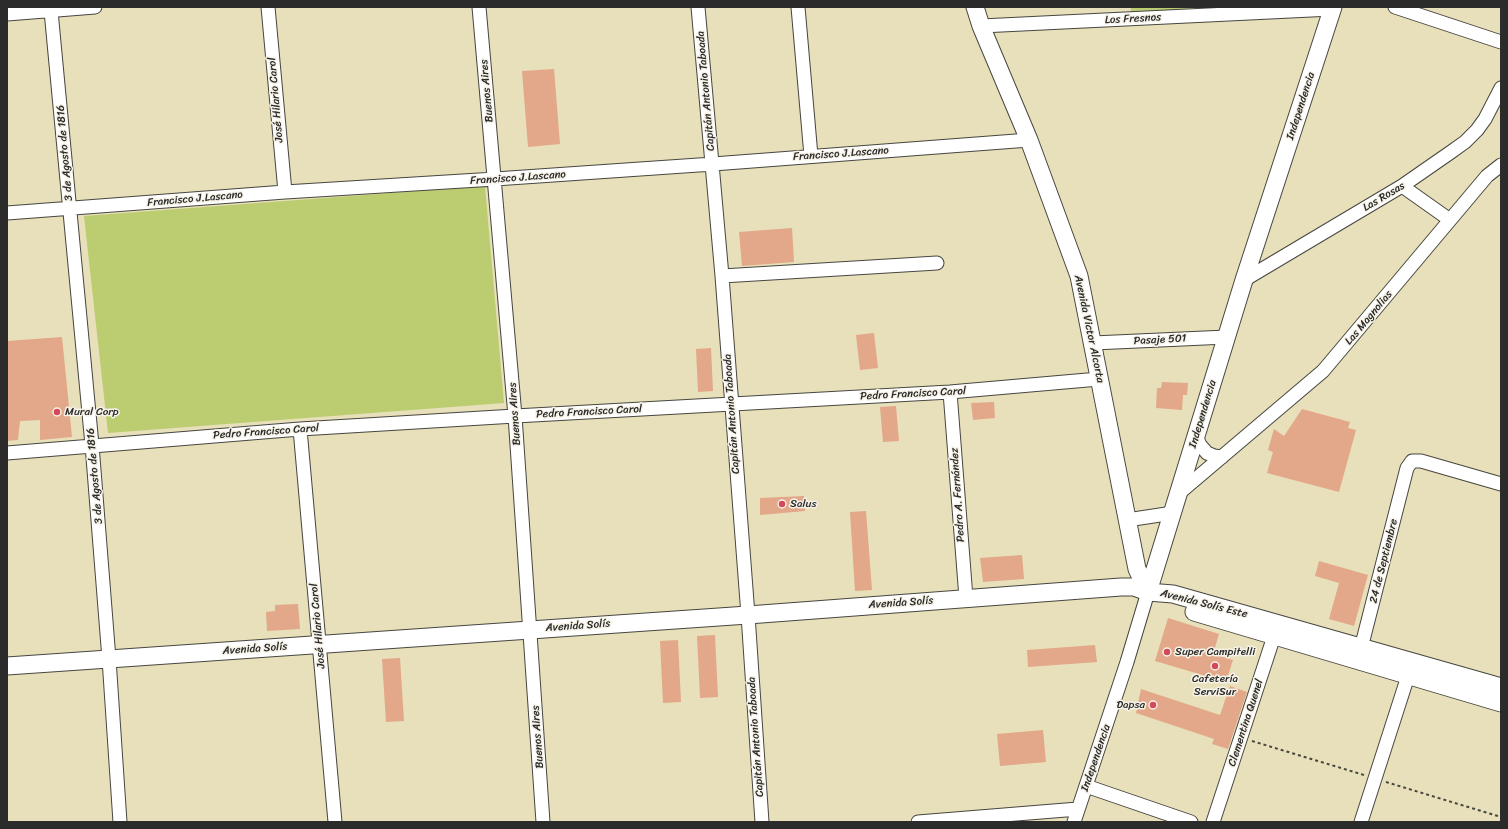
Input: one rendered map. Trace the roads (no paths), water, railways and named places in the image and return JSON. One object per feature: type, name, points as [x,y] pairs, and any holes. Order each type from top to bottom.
[{"type":"main road","name":"Avenida Victor Alcorta","points":[[975,7],[981,26],[1029,140],[1079,276],[1137,569],[1148,592]]},
{"type":"main road","name":"Independencia","points":[[1148,592],[1244,280],[1332,8]]},
{"type":"main road","name":"Avenida Solís","points":[[7,666],[748,615],[1121,587],[1134,587],[1148,592]]},
{"type":"main road","name":"Avenida Solís Este","points":[[1148,592],[1173,594],[1276,629],[1360,654],[1501,687]]},
{"type":"main road","name":"Avenida Solís Este","points":[[1360,654],[1408,676],[1501,703]]},
{"type":"street","points":[[7,14],[95,7]]},
{"type":"street","name":"José Hilario Carol","points":[[268,7],[285,192]]},
{"type":"street","name":"Buenos Aires","points":[[479,7],[515,416],[543,822]]},
{"type":"street","name":"Capitán Antonio Taboada","points":[[698,7],[722,276],[762,822]]},
{"type":"street","points":[[798,7],[811,156]]},
{"type":"street","points":[[1395,7],[1501,42]]},
{"type":"street","name":"Los Fresnos","points":[[981,26],[1332,8]]},
{"type":"street","name":"3 de Agosto de 1816","points":[[51,11],[92,445],[120,822]]},
{"type":"street","name":"Las Rosas","points":[[1244,280],[1402,186],[1466,142],[1485,119],[1501,88]]},
{"type":"street","name":"Francisco J.Lascano","points":[[7,213],[285,192],[713,164],[1029,140]]},
{"type":"street","name":"Las Magnolias","points":[[1178,494],[1323,371],[1487,176],[1501,165]]},
{"type":"street","points":[[1402,186],[1450,220]]},
{"type":"street","points":[[722,276],[937,263]]},
{"type":"street","name":"Pasaje 501","points":[[1093,344],[1227,337]]},
{"type":"street","name":"Pedro Francisco Carol","points":[[7,453],[300,429],[950,392],[1100,379]]},
{"type":"street","name":"Pedro A. Fernández","points":[[950,392],[966,598]]},
{"type":"street","name":"José Hilario Carol","points":[[300,429],[335,822]]},
{"type":"street","points":[[1196,436],[1200,445],[1207,453],[1222,457]]},
{"type":"street","name":"24 de Septiembre","points":[[1360,654],[1407,468],[1412,462],[1421,461],[1501,484]]},
{"type":"street","points":[[1127,520],[1173,512]]},
{"type":"street","name":"Independencia","points":[[1074,822],[1128,662],[1148,592]]},
{"type":"street","name":"Clementina Quenel","points":[[1214,822],[1276,629]]},
{"type":"street","points":[[1361,822],[1408,676]]},
{"type":"street","points":[[1086,786],[1191,822]]},
{"type":"street","points":[[918,822],[1078,809]]},
{"type":"place","name":"Mural Corp","points":[[57,412]]},
{"type":"place","name":"Salus","points":[[782,504]]},
{"type":"place","name":"Super Campitelli","points":[[1167,652]]},
{"type":"place","name":"Cafetería ServiSur","points":[[1215,666]]},
{"type":"place","name":"Dapsa","points":[[1153,705]]}]
